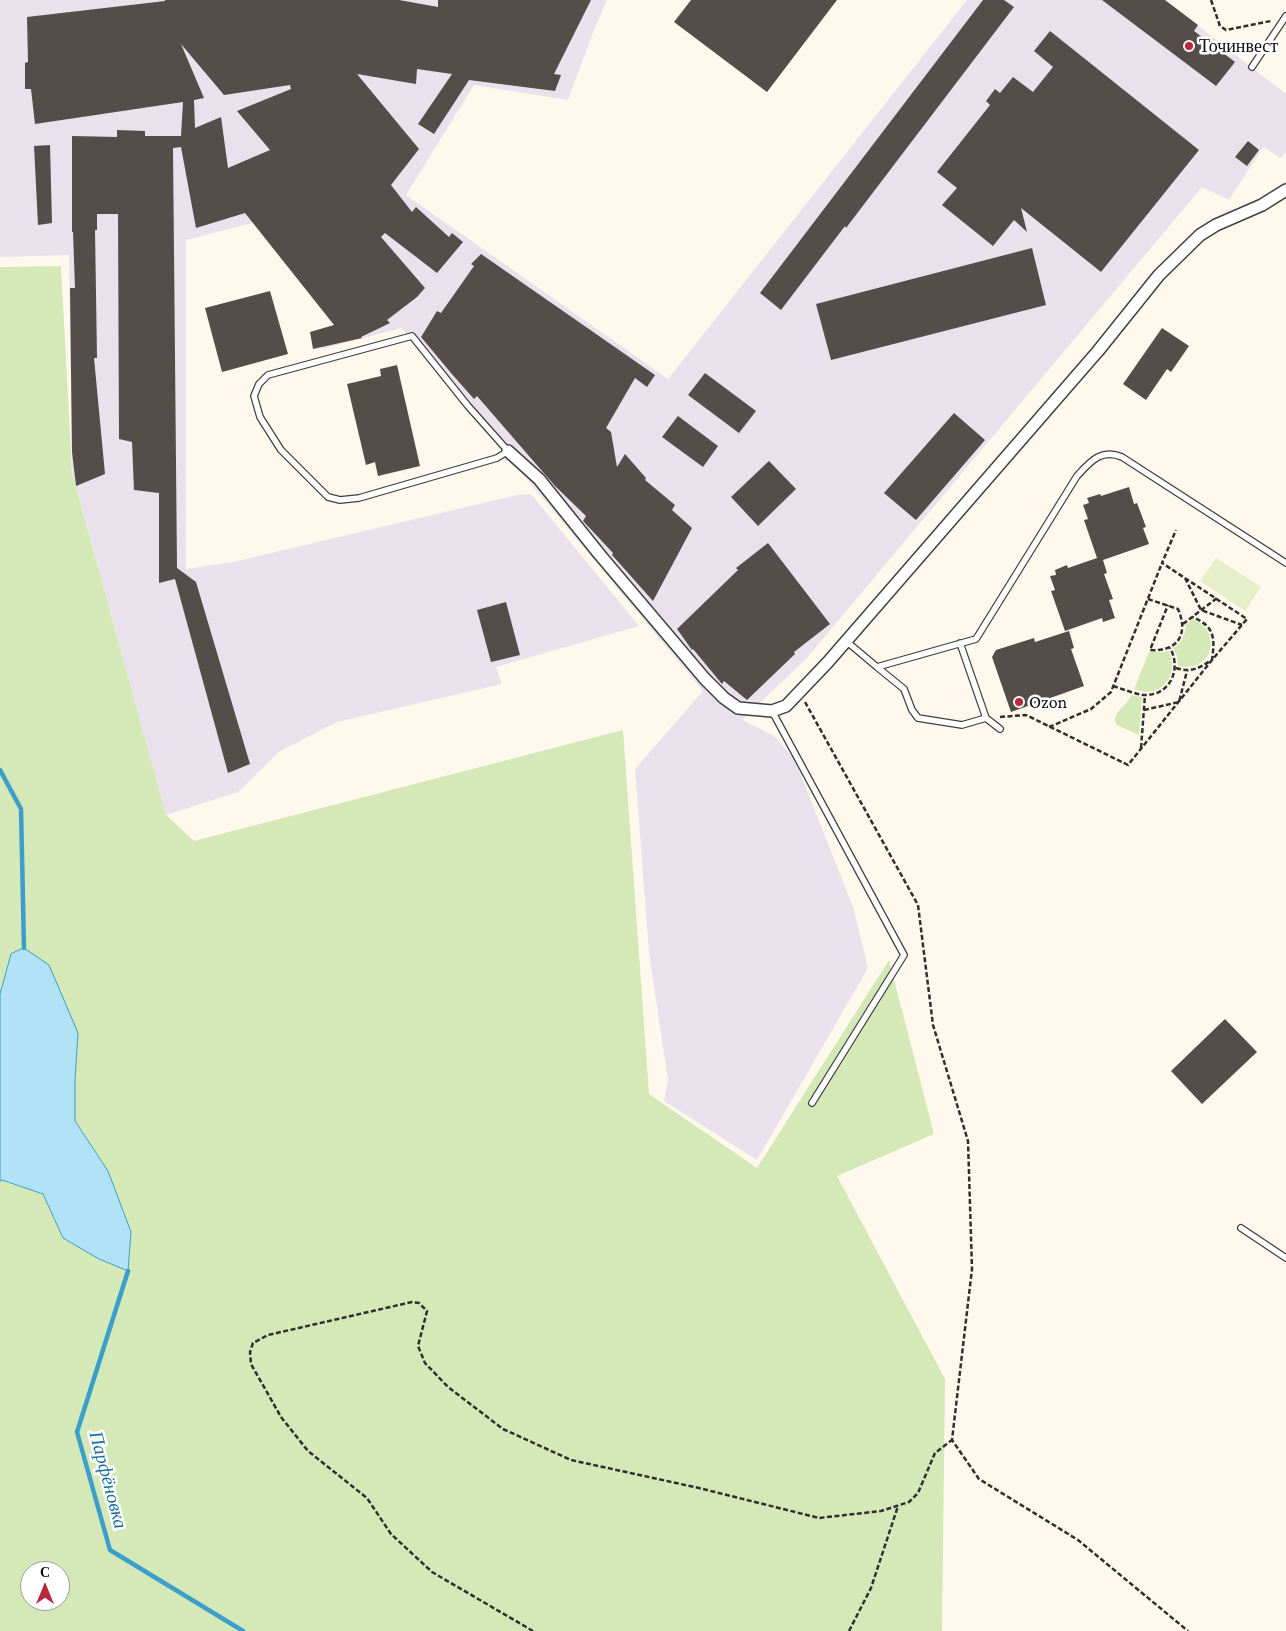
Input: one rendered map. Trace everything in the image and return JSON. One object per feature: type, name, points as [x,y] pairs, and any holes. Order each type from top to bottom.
[{"type":"street","points":[[508,451],[538,479],[600,556],[705,679],[724,698],[738,708],[772,711],[786,706],[800,693],[1098,351],[1159,275],[1200,235],[1216,225],[1262,205],[1286,190]]},
{"type":"lane","points":[[1252,67],[1286,16]]},
{"type":"lane","points":[[412,336],[468,406],[508,451],[497,458],[359,498],[340,500],[328,497],[281,450],[260,418],[254,396],[259,384],[268,375],[412,336]]},
{"type":"lane","points":[[877,667],[976,639],[1077,476],[1092,460],[1102,455],[1115,454],[1122,457],[1286,563]]},
{"type":"lane","points":[[846,641],[904,689],[912,710],[918,718],[962,725],[986,718]]},
{"type":"lane","points":[[960,644],[986,718],[1000,729]]},
{"type":"lane","points":[[772,711],[904,955],[812,1103]]},
{"type":"lane","points":[[1241,1228],[1286,1258]]},
{"type":"path","points":[[1212,0],[1220,26],[1226,30],[1274,21]]},
{"type":"path","points":[[1049,727],[1091,709],[1111,692],[1176,530]]},
{"type":"path","points":[[986,718],[1026,715],[1128,765],[1247,619],[1162,562]]},
{"type":"path","points":[[1184,577],[1201,610],[1242,625]]},
{"type":"path","points":[[1183,624],[1216,598]]},
{"type":"path","points":[[1148,599],[1168,605],[1178,609],[1183,624],[1179,640],[1170,648],[1161,651],[1150,650],[1168,605]]},
{"type":"path","points":[[1192,617],[1206,624],[1211,630],[1214,644],[1212,660]]},
{"type":"path","points":[[1113,686],[1145,695],[1161,691],[1168,686],[1176,668],[1175,658],[1170,648]]},
{"type":"path","points":[[1176,668],[1187,671],[1199,668],[1212,660]]},
{"type":"path","points":[[1179,702],[1187,671]]},
{"type":"path","points":[[800,693],[918,905],[933,1025],[968,1141],[972,1269],[952,1440],[979,1479],[1078,1540],[1188,1631]]},
{"type":"path","points":[[1141,750],[1145,695]]},
{"type":"path","points":[[1144,710],[1179,702]]},
{"type":"path","points":[[533,1631],[432,1572],[392,1534],[366,1498],[308,1450],[280,1417],[252,1364],[250,1352],[253,1343],[268,1335],[412,1302],[419,1303],[427,1311],[418,1346],[425,1363],[448,1387],[503,1429],[571,1460],[699,1488],[819,1518],[881,1511],[909,1502],[918,1493],[935,1453],[952,1440]]},
{"type":"path","points":[[849,1631],[871,1588],[898,1506]]},
{"type":"shaded area","points":[[0,0],[607,0],[568,100],[474,85],[406,195],[668,379],[967,0],[1165,0],[1286,94],[1286,152],[1280,158],[1263,147],[1229,200],[1202,187],[806,659],[742,720],[774,736],[795,760],[853,907],[868,968],[757,1160],[664,1101],[668,1080],[649,953],[635,769],[703,691],[401,328],[322,349],[320,336],[344,331],[256,222],[186,240],[186,569],[233,562],[517,495],[531,494],[639,626],[496,667],[502,684],[337,722],[280,751],[238,792],[166,815],[72,471],[69,255],[0,257]]},
{"type":"green space","points":[[61,266],[72,472],[166,815],[194,841],[623,730],[649,1094],[757,1168],[889,960],[934,1134],[837,1176],[945,1379],[942,1631],[0,1631],[0,1181],[2,1180],[43,1194],[63,1238],[128,1270],[131,1232],[108,1171],[75,1121],[75,1080],[11,954],[0,994],[0,267]]},
{"type":"green space","points":[[1216,558],[1261,587],[1245,611],[1200,581]]},
{"type":"green space","points":[[1193,619],[1202,624],[1208,632],[1211,640],[1210,649],[1207,657],[1200,663],[1191,666],[1178,666],[1177,656],[1173,648],[1183,638],[1186,624]]},
{"type":"green space","points":[[1169,651],[1172,669],[1166,683],[1152,691],[1144,692],[1134,689],[1149,652]]},
{"type":"green space","points":[[1131,695],[1142,697],[1139,735],[1117,725],[1115,721],[1117,714]]},
{"type":"water","points":[[24,948],[49,965],[78,1033],[75,1121],[108,1171],[131,1232],[128,1271],[99,1259],[63,1238],[43,1194],[2,1180],[0,1181],[0,994],[11,954]]},
{"type":"building","points":[[399,0],[438,7],[438,0],[591,0],[554,74],[561,75],[555,91],[469,80],[434,134],[418,124],[452,74],[417,69],[416,84],[357,74],[419,149],[391,185],[412,212],[416,207],[449,237],[452,233],[463,242],[437,273],[385,233],[381,237],[425,288],[417,297],[387,320],[390,323],[362,338],[313,349],[310,332],[334,325],[245,213],[196,228],[181,147],[173,148],[177,568],[196,582],[250,764],[228,773],[175,579],[159,583],[159,493],[134,490],[132,442],[119,439],[118,214],[97,214],[97,230],[95,230],[97,358],[94,358],[105,474],[76,486],[72,452],[70,288],[75,288],[72,232],[72,136],[117,137],[117,130],[145,131],[145,136],[181,136],[183,102],[35,124],[31,89],[25,89],[25,63],[28,62],[27,17],[165,1]],"holes":[[[181,44],[224,95],[290,85],[291,89],[237,111],[270,150],[228,168],[221,117],[195,128],[194,100],[204,98]]]},
{"type":"building","points":[[691,0],[837,0],[767,92],[674,22]]},
{"type":"building","points":[[983,0],[1004,0],[1014,7],[846,228],[845,226],[781,310],[760,293]]},
{"type":"building","name":"Точинвест","points":[[1102,0],[1165,0],[1198,25],[1194,31],[1235,62],[1216,86]]},
{"type":"building","points":[[1050,31],[1199,150],[1101,272],[1021,208],[1027,232],[1014,220],[993,246],[942,205],[957,188],[937,172],[990,105],[986,101],[995,89],[1000,93],[1013,77],[1033,92],[1053,67],[1034,51]]},
{"type":"building","points":[[1248,141],[1259,150],[1247,166],[1235,157]]},
{"type":"building","points":[[50,145],[52,223],[38,225],[34,146]]},
{"type":"building","points":[[1032,248],[1046,305],[831,360],[816,304]]},
{"type":"building","points":[[481,254],[655,375],[647,387],[635,378],[606,428],[611,432],[617,467],[625,454],[646,478],[645,480],[675,505],[672,510],[692,528],[653,601],[612,555],[613,553],[583,521],[586,516],[555,486],[477,396],[474,399],[421,337],[437,311],[441,313],[474,266],[471,264]]},
{"type":"building","points":[[270,291],[288,354],[222,372],[205,308]]},
{"type":"building","points":[[1162,328],[1189,346],[1171,372],[1167,369],[1146,400],[1123,384]]},
{"type":"building","points":[[397,365],[420,466],[378,476],[375,462],[366,465],[347,384],[381,376],[380,369]]},
{"type":"building","points":[[705,373],[756,411],[739,433],[688,395]]},
{"type":"building","points":[[954,413],[985,440],[916,520],[884,493]]},
{"type":"building","points":[[678,416],[718,446],[703,467],[662,437]]},
{"type":"building","points":[[769,461],[796,489],[758,526],[731,497]]},
{"type":"building","points":[[1129,487],[1134,504],[1137,503],[1146,527],[1143,528],[1149,544],[1103,560],[1107,573],[1104,574],[1113,599],[1109,600],[1115,618],[1103,622],[1102,618],[1065,631],[1051,591],[1055,590],[1050,576],[1056,575],[1055,570],[1067,565],[1068,568],[1097,558],[1084,520],[1088,519],[1083,505],[1089,503],[1087,498],[1100,494],[1101,496]]},
{"type":"building","points":[[768,543],[830,624],[794,652],[795,654],[747,700],[724,681],[722,684],[692,650],[677,629],[738,570],[736,568]]},
{"type":"building","points":[[506,602],[520,655],[491,662],[477,610]]},
{"type":"building","points":[[1069,631],[1074,648],[1071,649],[1084,686],[1011,712],[992,657],[996,650],[1034,638],[1035,642]]},
{"type":"building","points":[[1225,1019],[1257,1052],[1202,1104],[1171,1071]]},
{"type":"waterway","name":"Парфёновка","points":[[0,770],[21,809],[24,948]]},
{"type":"waterway","name":"Парфёновка","points":[[128,1271],[77,1432],[110,1550],[243,1631]]},
{"type":"place","name":"Точинвест","points":[[1189,46]]},
{"type":"place","name":"Ozon","points":[[1019,702]]}]
